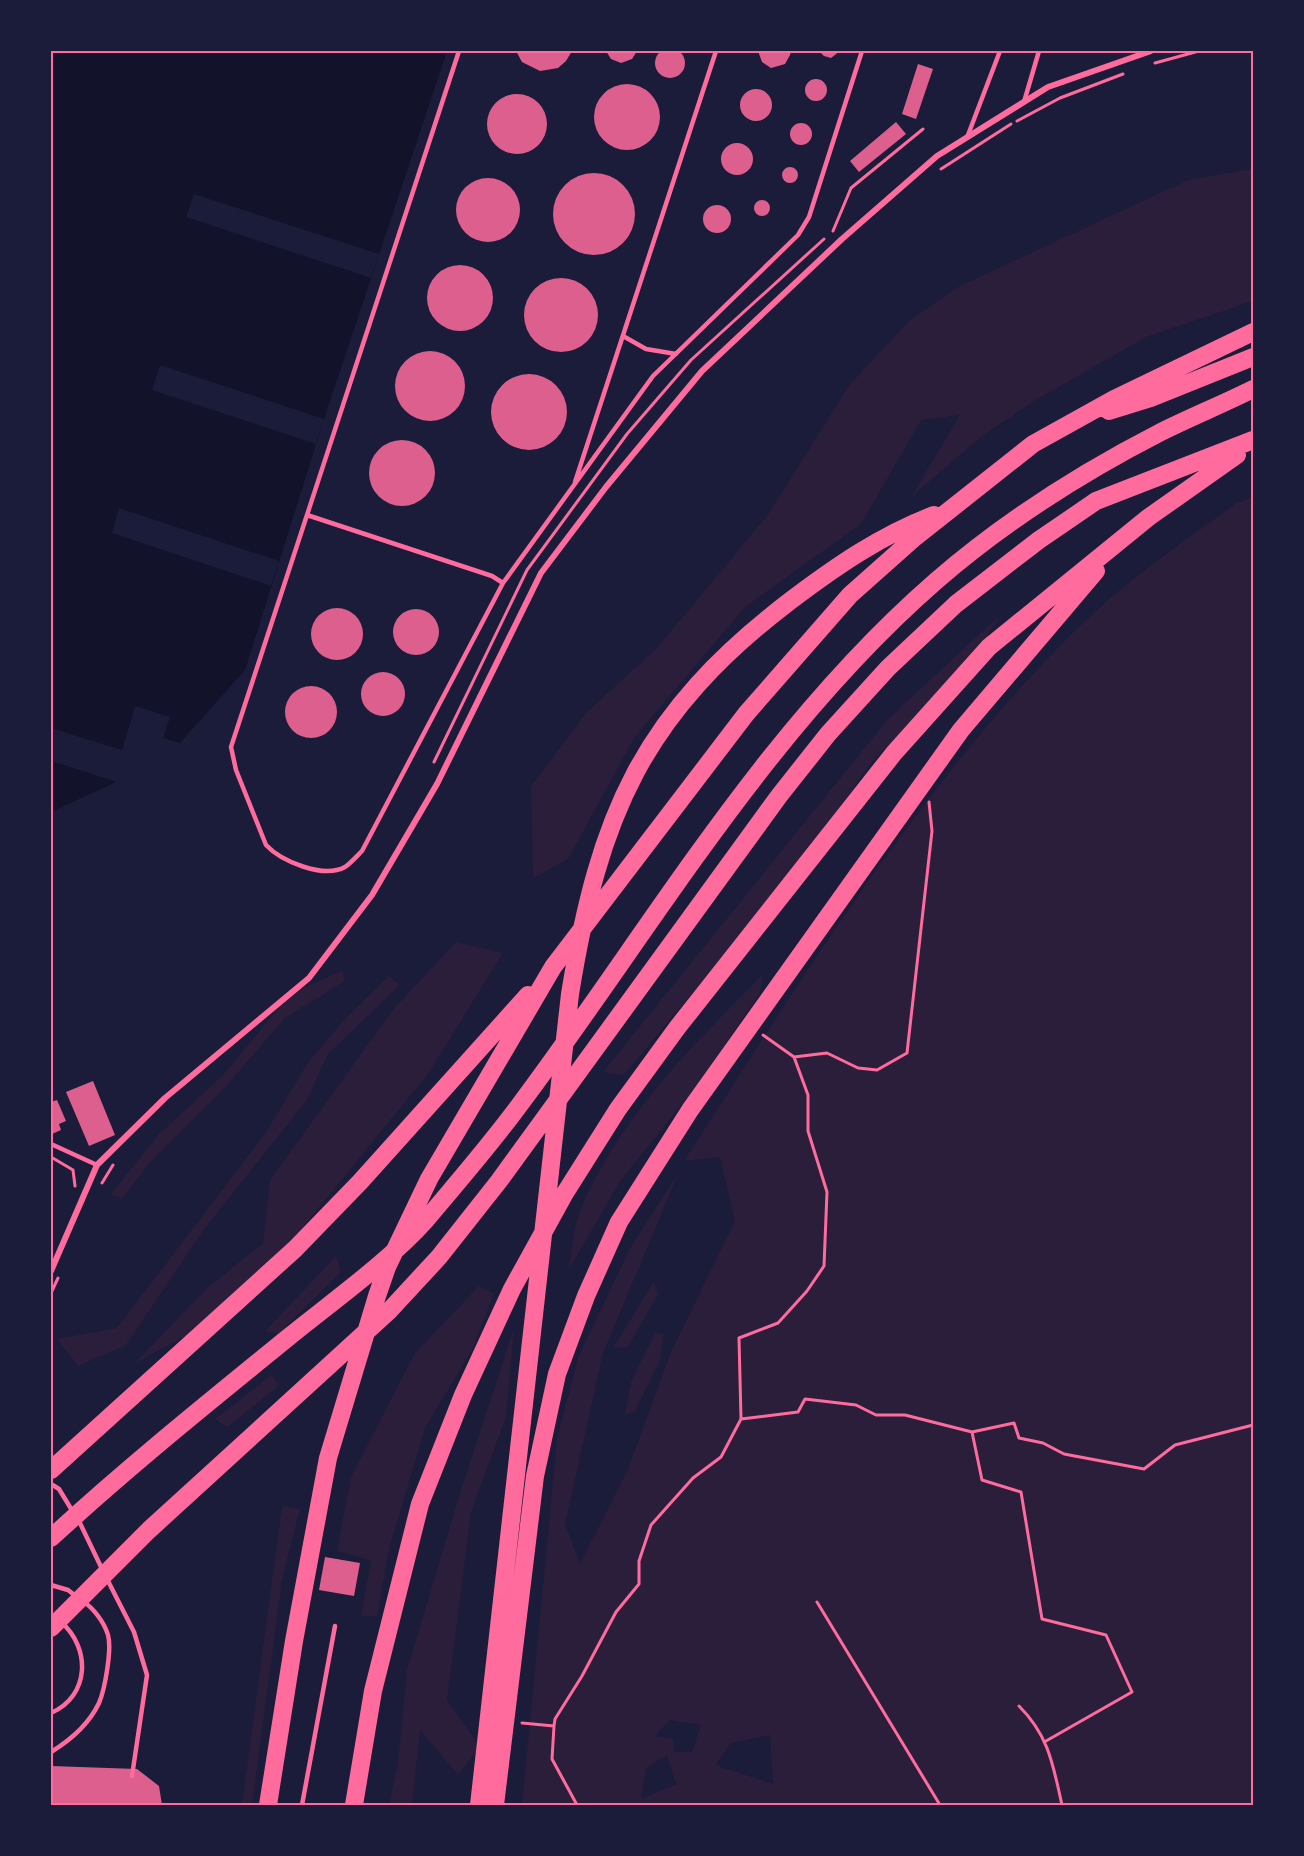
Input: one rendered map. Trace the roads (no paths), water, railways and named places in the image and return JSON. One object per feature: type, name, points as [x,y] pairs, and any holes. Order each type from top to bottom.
[{"type":"highway","points":[[51,1470],[309,1235],[553,967],[746,714],[850,595],[950,508],[1033,444],[1073,420],[1253,332]]},
{"type":"highway","points":[[1073,420],[1151,398],[1253,357]]},
{"type":"highway","points":[[51,1538],[102,1491],[356,1283],[421,1225],[520,1105],[754,777],[806,712],[867,647],[937,580],[1017,518],[1114,458],[1253,389]]},
{"type":"highway","points":[[52,1622],[149,1530],[390,1310],[439,1257],[506,1172],[779,796],[828,734],[888,668],[956,604],[1039,540],[1096,501],[1253,442]]},
{"type":"highway","points":[[354,1805],[373,1691],[420,1504],[463,1395],[512,1289],[565,1193],[618,1109],[677,1028],[894,753],[989,647],[1128,533],[1253,442]]},
{"type":"highway","points":[[479,1805],[576,960],[599,859],[632,775],[662,727],[694,686],[760,625],[830,571],[902,527],[950,508]]},
{"type":"highway","points":[[495,1805],[536,1476],[557,1374],[586,1296],[619,1222],[690,1110],[749,1025],[962,730],[1128,533]]},
{"type":"highway","points":[[272,1794],[315,1520],[342,1408],[387,1267],[450,1138],[553,967]]},
{"type":"street","points":[[51,1271],[97,1165],[165,1098],[309,978],[372,895],[437,784],[541,573],[606,487],[702,371],[842,239],[937,156],[1048,87],[1150,51]]},
{"type":"lane","points":[[459,51],[231,747],[236,770],[266,845],[274,853],[318,871],[344,867],[362,850],[503,583],[653,376],[798,235],[809,217],[862,51]]},
{"type":"lane","points":[[573,486],[716,51]]},
{"type":"lane","points":[[968,135],[1000,51]]},
{"type":"lane","points":[[1024,102],[1039,51]]},
{"type":"lane","points":[[623,336],[646,349],[676,354]]},
{"type":"lane","points":[[307,515],[492,576],[503,583]]},
{"type":"lane","points":[[51,1144],[97,1165]]},
{"type":"lane","points":[[51,1484],[59,1489],[88,1540],[134,1632],[147,1676],[132,1776]]},
{"type":"lane","points":[[51,1585],[68,1590],[94,1609],[108,1636],[106,1674],[98,1704],[71,1740],[51,1752]]},
{"type":"lane","points":[[51,1713],[70,1699],[76,1690],[83,1669],[76,1638],[52,1622]]},
{"type":"lane","points":[[302,1805],[335,1626]]},
{"type":"lane","points":[[347,1805],[362,1753]]}]
